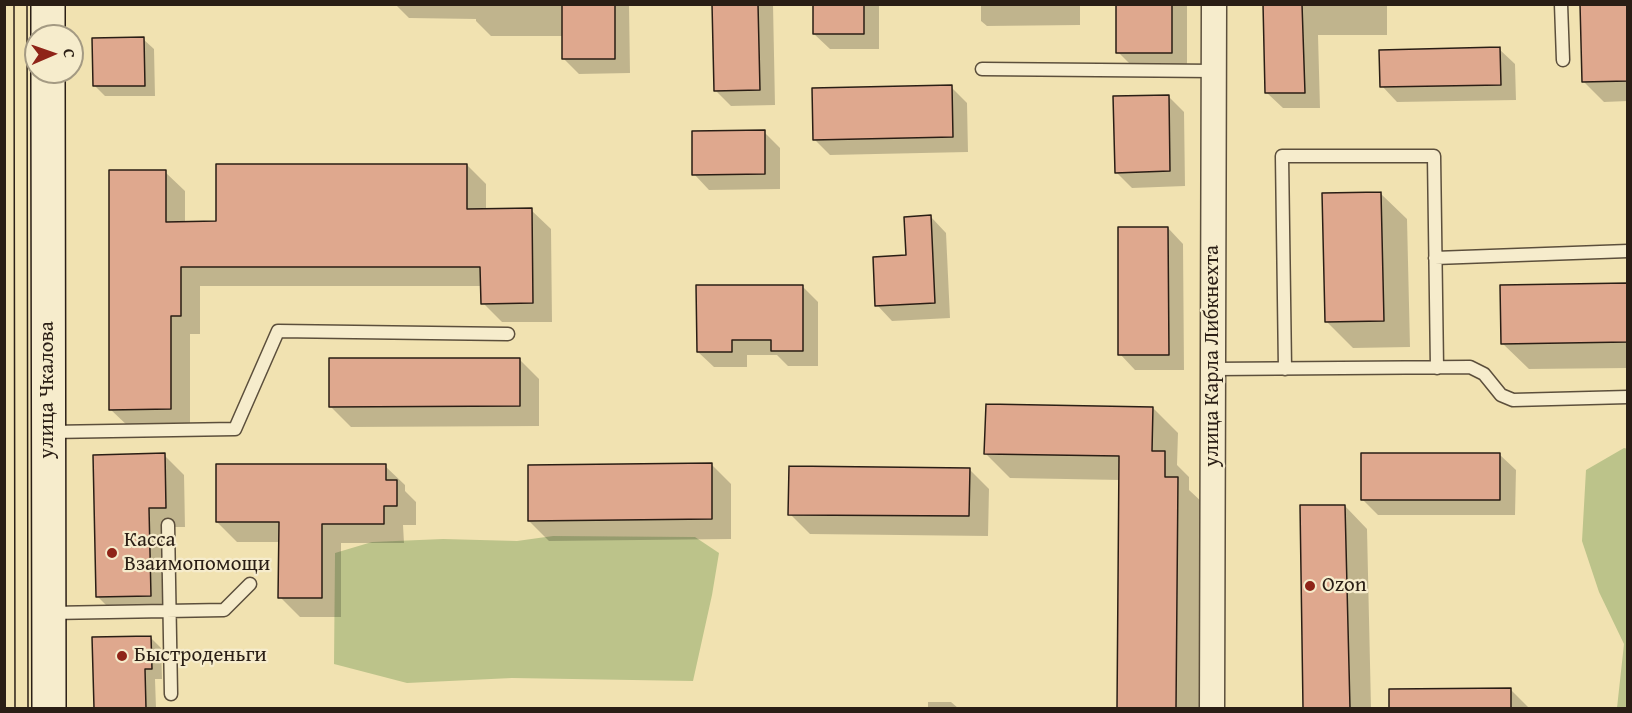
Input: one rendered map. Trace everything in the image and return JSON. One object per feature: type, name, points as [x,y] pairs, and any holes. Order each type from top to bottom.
[{"type":"main road","points":[[48,4],[48,24]]},
{"type":"main road","name":"улица Чкалова","points":[[48,84],[49,708]]},
{"type":"street","name":"улица Карла Либкнехта","points":[[1212,708],[1214,4]]},
{"type":"lane","points":[[1562,4],[1563,60]]},
{"type":"lane","points":[[982,69],[1215,71]]},
{"type":"lane","points":[[1285,369],[1282,156],[1434,156],[1437,368]]},
{"type":"lane","points":[[1435,258],[1628,251]]},
{"type":"lane","points":[[48,432],[235,429],[278,331],[508,334]]},
{"type":"lane","points":[[1213,369],[1470,367],[1484,374],[1501,395],[1513,400],[1628,397]]},
{"type":"lane","points":[[168,525],[171,694]]},
{"type":"lane","points":[[49,613],[224,610],[250,584]]},
{"type":"green space","points":[[1624,448],[1628,449],[1628,708],[1617,708],[1624,644],[1599,592],[1582,541],[1586,470]]},
{"type":"green space","points":[[553,536],[695,537],[719,553],[693,681],[512,678],[407,683],[334,664],[335,553],[372,542],[443,539],[517,541]]},
{"type":"building","points":[[562,4],[615,4],[615,59],[562,59]]},
{"type":"building","points":[[712,4],[758,4],[760,90],[714,91]]},
{"type":"building","points":[[813,4],[864,4],[864,34],[813,34]]},
{"type":"building","points":[[1116,4],[1172,4],[1172,53],[1116,53]]},
{"type":"building","points":[[1263,4],[1302,4],[1305,93],[1265,93]]},
{"type":"building","points":[[1580,4],[1628,4],[1628,81],[1582,82]]},
{"type":"building","points":[[144,37],[145,86],[93,86],[92,38]]},
{"type":"building","points":[[1500,47],[1501,85],[1380,87],[1379,50]]},
{"type":"building","points":[[952,85],[953,137],[813,140],[812,88]]},
{"type":"building","points":[[1169,95],[1170,171],[1115,173],[1113,96]]},
{"type":"building","points":[[765,130],[765,174],[692,175],[692,131]]},
{"type":"building","points":[[216,164],[467,164],[467,209],[532,208],[533,303],[481,304],[480,267],[181,267],[181,316],[171,316],[171,409],[109,410],[109,170],[166,170],[166,222],[216,221]]},
{"type":"building","points":[[1381,192],[1384,321],[1325,322],[1322,193]]},
{"type":"building","points":[[931,215],[935,303],[875,306],[873,257],[906,255],[904,217]]},
{"type":"building","points":[[1118,227],[1168,227],[1169,355],[1118,355]]},
{"type":"building","points":[[1628,283],[1628,342],[1501,344],[1500,285]]},
{"type":"building","points":[[696,285],[803,285],[803,351],[771,351],[771,340],[732,340],[732,352],[697,352]]},
{"type":"building","points":[[329,358],[520,358],[520,406],[329,407]]},
{"type":"building","points":[[986,404],[1153,407],[1152,451],[1165,451],[1165,477],[1178,477],[1176,708],[1117,708],[1119,456],[984,454]]},
{"type":"building","points":[[165,453],[166,508],[149,508],[151,596],[96,597],[93,455]]},
{"type":"building","points":[[1361,453],[1500,453],[1500,500],[1361,500]]},
{"type":"building","points":[[712,463],[712,519],[528,521],[528,465]]},
{"type":"building","points":[[216,464],[386,464],[386,480],[397,480],[397,506],[384,506],[384,524],[322,524],[322,598],[278,598],[279,522],[216,522]]},
{"type":"building","points":[[789,466],[970,468],[969,516],[788,515]]},
{"type":"building","points":[[1300,505],[1345,505],[1350,708],[1303,708]]},
{"type":"building","points":[[151,636],[152,669],[145,669],[146,708],[94,708],[92,637]]},
{"type":"building","points":[[1511,688],[1511,708],[1389,708],[1389,689]]},
{"type":"tram line","points":[[14,4],[15,708]]},
{"type":"tram line","points":[[27,4],[28,708]]},
{"type":"place","name":"Касса Взаимопомощи","points":[[112,553]]},
{"type":"place","name":"Ozon","points":[[1310,586]]},
{"type":"place","name":"Быстроденьги","points":[[122,656]]}]
